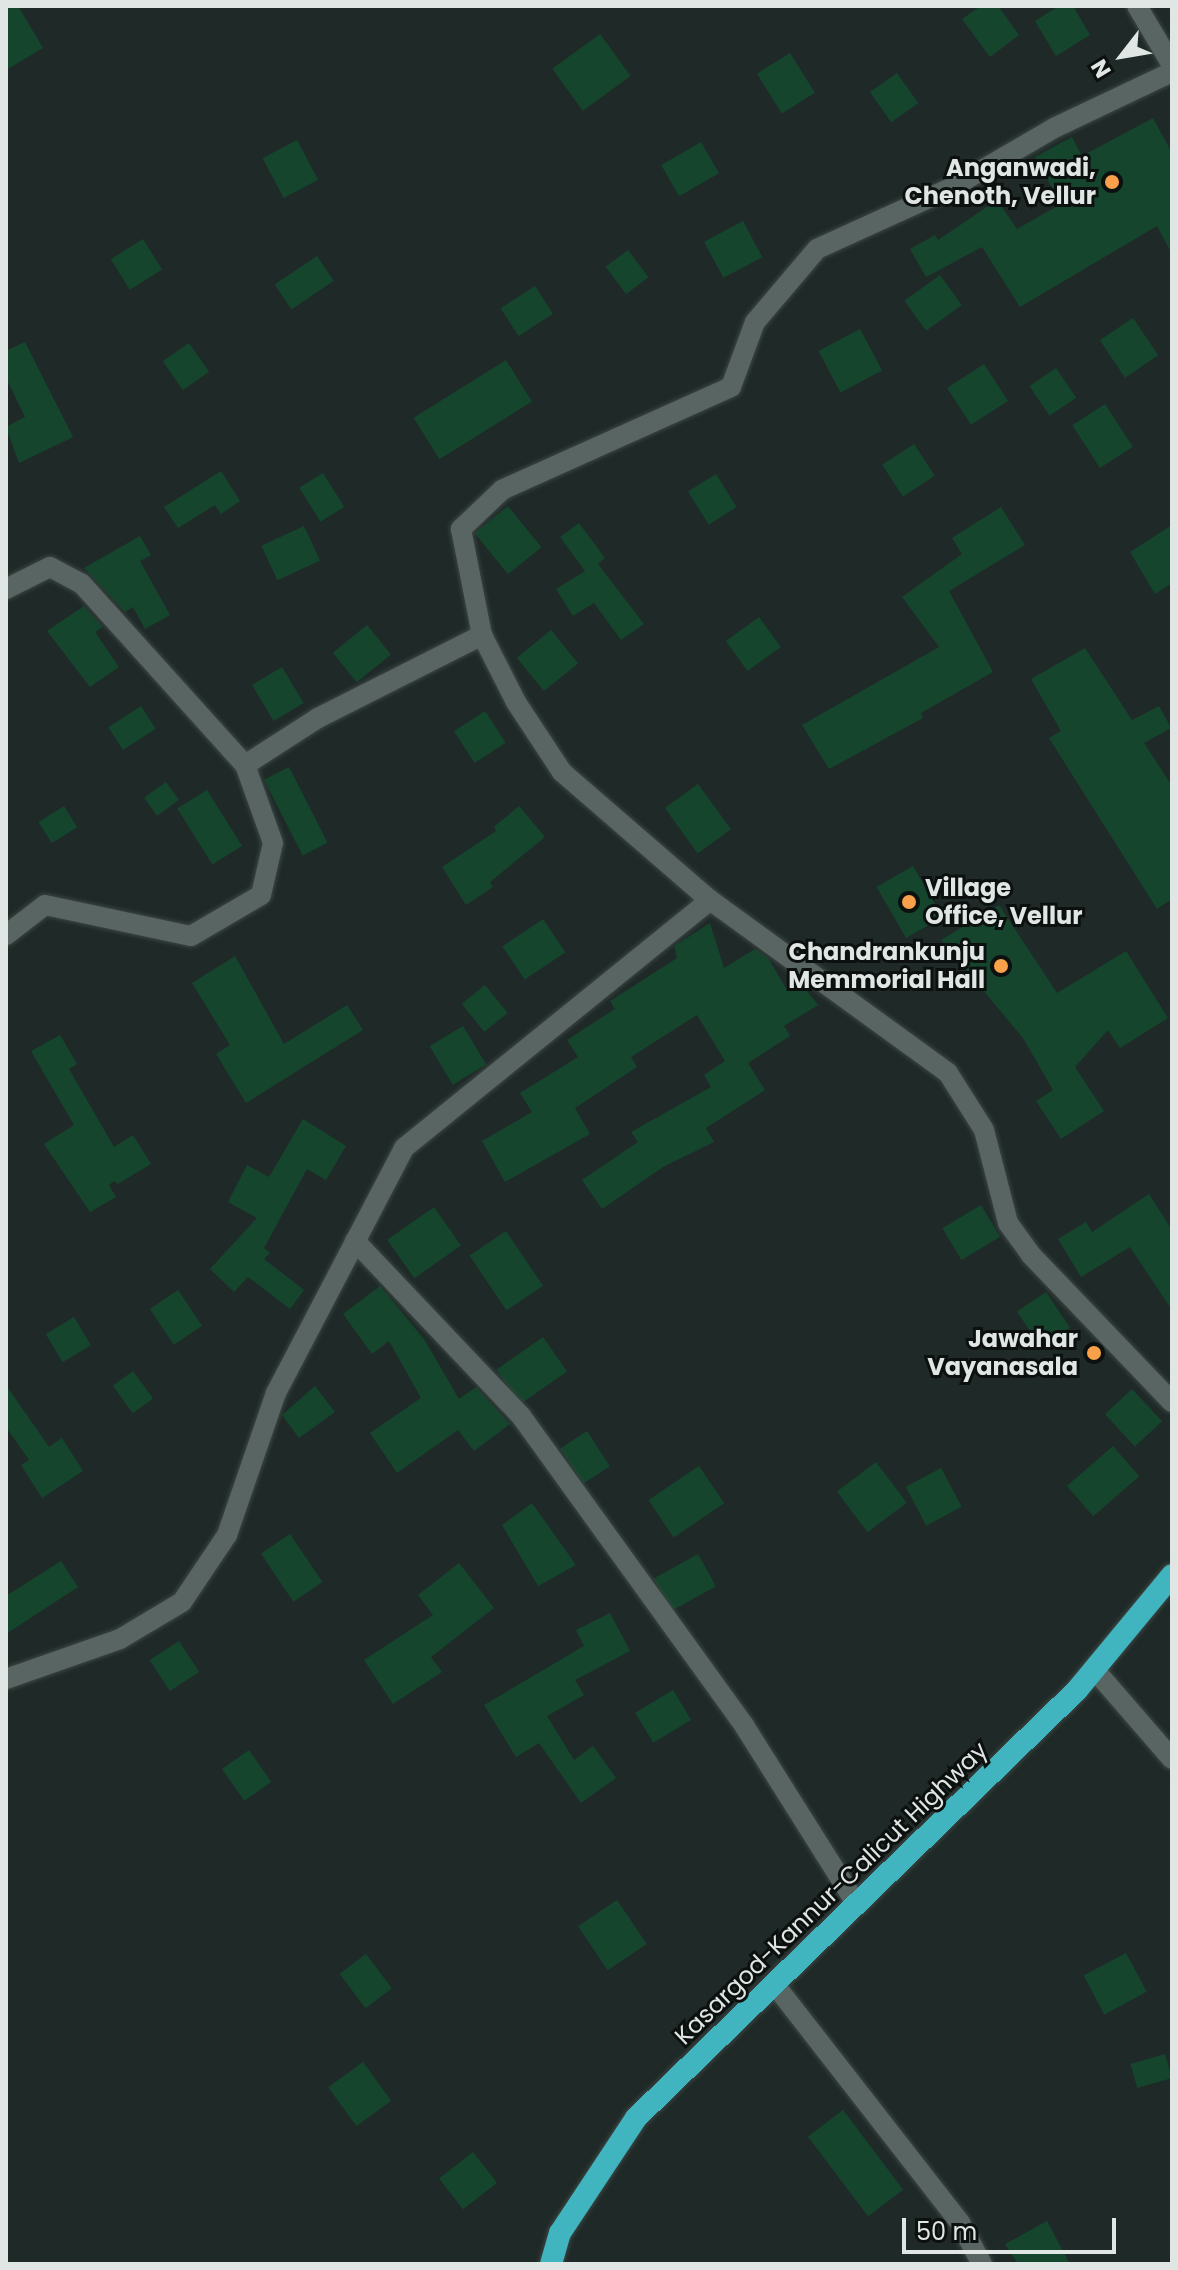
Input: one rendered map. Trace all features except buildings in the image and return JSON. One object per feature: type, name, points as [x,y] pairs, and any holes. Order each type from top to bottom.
[{"type":"highway","name":"Kasargod-Kannur-Calicut Highway","points":[[551,2264],[560,2233],[636,2118],[1094,1669],[1172,1575]]},
{"type":"street","points":[[1137,6],[1172,65]]},
{"type":"street","points":[[1172,72],[1056,127],[953,187],[817,249],[755,322],[731,387],[502,490],[461,529],[482,635],[516,702],[562,772],[710,900],[948,1073],[984,1130],[1008,1223],[1031,1255],[1172,1402]]},
{"type":"street","points":[[6,589],[50,567],[82,584],[245,765],[273,843],[261,895],[191,936],[45,905],[6,935]]},
{"type":"street","points":[[245,765],[318,718],[482,635]]},
{"type":"street","points":[[6,1679],[120,1639],[182,1602],[227,1535],[276,1393],[404,1148],[710,900]]},
{"type":"street","points":[[355,1241],[521,1416],[745,1727],[856,1903]]},
{"type":"street","points":[[1094,1669],[1172,1759]]},
{"type":"street","points":[[775,1985],[960,2223],[982,2264]]},
{"type":"place","name":"Anganwadi, Chenoth, Vellur","points":[[1112,182]]},
{"type":"place","name":"Village Office, Vellur","points":[[909,902]]},
{"type":"place","name":"Chandrankunju Memmorial Hall","points":[[1001,966]]},
{"type":"place","name":"Jawahar Vayanasala","points":[[1094,1353]]}]
